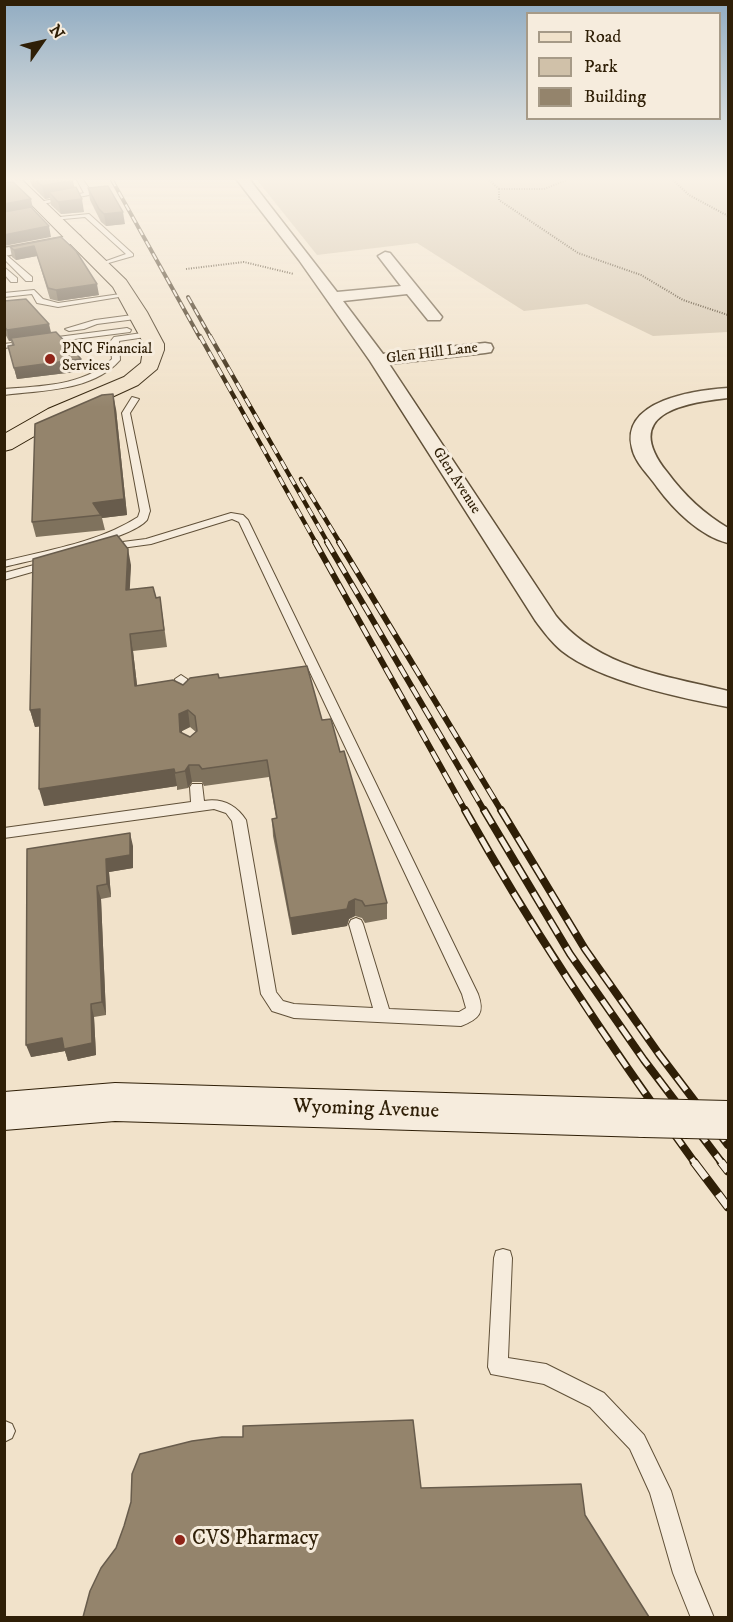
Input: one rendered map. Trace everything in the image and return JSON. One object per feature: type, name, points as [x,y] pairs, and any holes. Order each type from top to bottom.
[{"type":"main road","points":[[7,419],[31,421],[56,414],[119,388],[150,365],[154,356],[154,344],[145,326],[127,295],[91,256]]},
{"type":"main road","points":[[4,444],[56,414]]},
{"type":"main road","name":"Wyoming Avenue","points":[[4,1111],[115,1102],[729,1120]]},
{"type":"street","name":"Glen Avenue","points":[[302,256],[378,360],[558,634],[572,647],[605,666],[729,699]]},
{"type":"street","points":[[385,256],[435,317]]},
{"type":"street","points":[[334,297],[412,289]]},
{"type":"street","name":"Glen Hill Lane","points":[[378,360],[485,348]]},
{"type":"street","points":[[729,393],[687,399],[662,408],[646,422],[640,437],[641,448],[666,485],[707,526],[729,537]]},
{"type":"lane","points":[[10,256],[29,279]]},
{"type":"lane","points":[[100,265],[129,256]]},
{"type":"lane","points":[[4,268],[14,280]]},
{"type":"lane","points":[[4,296],[34,292],[36,302],[58,305],[127,295]]},
{"type":"lane","points":[[4,337],[84,327],[95,322],[145,326]]},
{"type":"lane","points":[[4,392],[82,380],[100,374],[116,360],[114,342],[145,326]]},
{"type":"lane","points":[[4,346],[145,326]]},
{"type":"lane","points":[[4,564],[127,528],[143,518],[145,511],[126,413],[135,399]]},
{"type":"lane","points":[[4,577],[106,547],[147,542],[231,516],[243,520],[474,1004],[473,1012],[461,1018],[294,1011],[278,1006],[269,994],[238,820],[231,810],[215,804],[4,833]]},
{"type":"lane","points":[[182,679],[184,696]]},
{"type":"lane","points":[[197,787],[198,806]]},
{"type":"lane","points":[[356,924],[383,1015]]},
{"type":"lane","points":[[503,1258],[498,1367],[546,1374],[597,1400],[637,1442],[660,1491],[684,1573],[703,1617]]},
{"type":"path","points":[[583,256],[641,275],[683,300],[729,315]]},
{"type":"path","points":[[186,269],[244,262],[297,275]]},
{"type":"green space","points":[[437,256],[728,256],[728,332],[653,336],[587,304],[524,311]]},
{"type":"building","points":[[37,256],[79,256],[97,284],[56,290],[48,288]]},
{"type":"building","points":[[26,299],[49,324],[7,330],[4,326],[4,301]]},
{"type":"building","points":[[56,332],[81,359],[14,368],[8,346],[14,345],[11,338]]},
{"type":"building","points":[[113,394],[124,499],[93,503],[101,515],[32,522],[35,424],[102,395]]},
{"type":"building","points":[[117,535],[128,549],[126,590],[153,587],[156,598],[160,597],[164,630],[130,634],[135,686],[173,680],[183,685],[190,678],[218,674],[219,678],[307,666],[322,720],[331,719],[340,752],[344,751],[387,903],[365,906],[362,901],[355,899],[349,902],[347,909],[290,918],[272,819],[277,818],[267,760],[202,769],[199,765],[189,765],[185,771],[175,773],[174,769],[39,789],[40,709],[30,710],[33,559]],"holes":[[[188,710],[195,716],[197,731],[190,737],[180,732],[179,714]]]},
{"type":"building","points":[[130,833],[130,855],[106,859],[107,884],[97,886],[102,1002],[91,1004],[92,1043],[64,1049],[62,1038],[26,1045],[27,849]]},
{"type":"building","points":[[413,1420],[421,1488],[581,1484],[585,1515],[649,1617],[83,1617],[90,1591],[101,1568],[116,1548],[124,1526],[131,1502],[132,1474],[140,1454],[192,1441],[243,1437],[243,1426]]},
{"type":"railway","points":[[154,256],[200,338]]},
{"type":"railway","points":[[188,297],[211,338]]},
{"type":"railway","points":[[200,336],[316,543]]},
{"type":"railway","points":[[210,336],[328,543]]},
{"type":"railway","points":[[301,479],[340,543]]},
{"type":"railway","points":[[315,542],[466,812]]},
{"type":"railway","points":[[327,542],[485,812]]},
{"type":"railway","points":[[339,542],[502,812]]},
{"type":"railway","points":[[465,810],[518,901],[575,990],[695,1163]]},
{"type":"railway","points":[[484,810],[570,954],[644,1060],[722,1163]]},
{"type":"railway","points":[[501,810],[585,949],[659,1054],[728,1145]]},
{"type":"railway","points":[[694,1162],[728,1207]]},
{"type":"railway","points":[[721,1162],[728,1171]]},
{"type":"place","name":"PNC Financial Services","points":[[50,359]]},
{"type":"place","name":"CVS Pharmacy","points":[[180,1540]]}]
